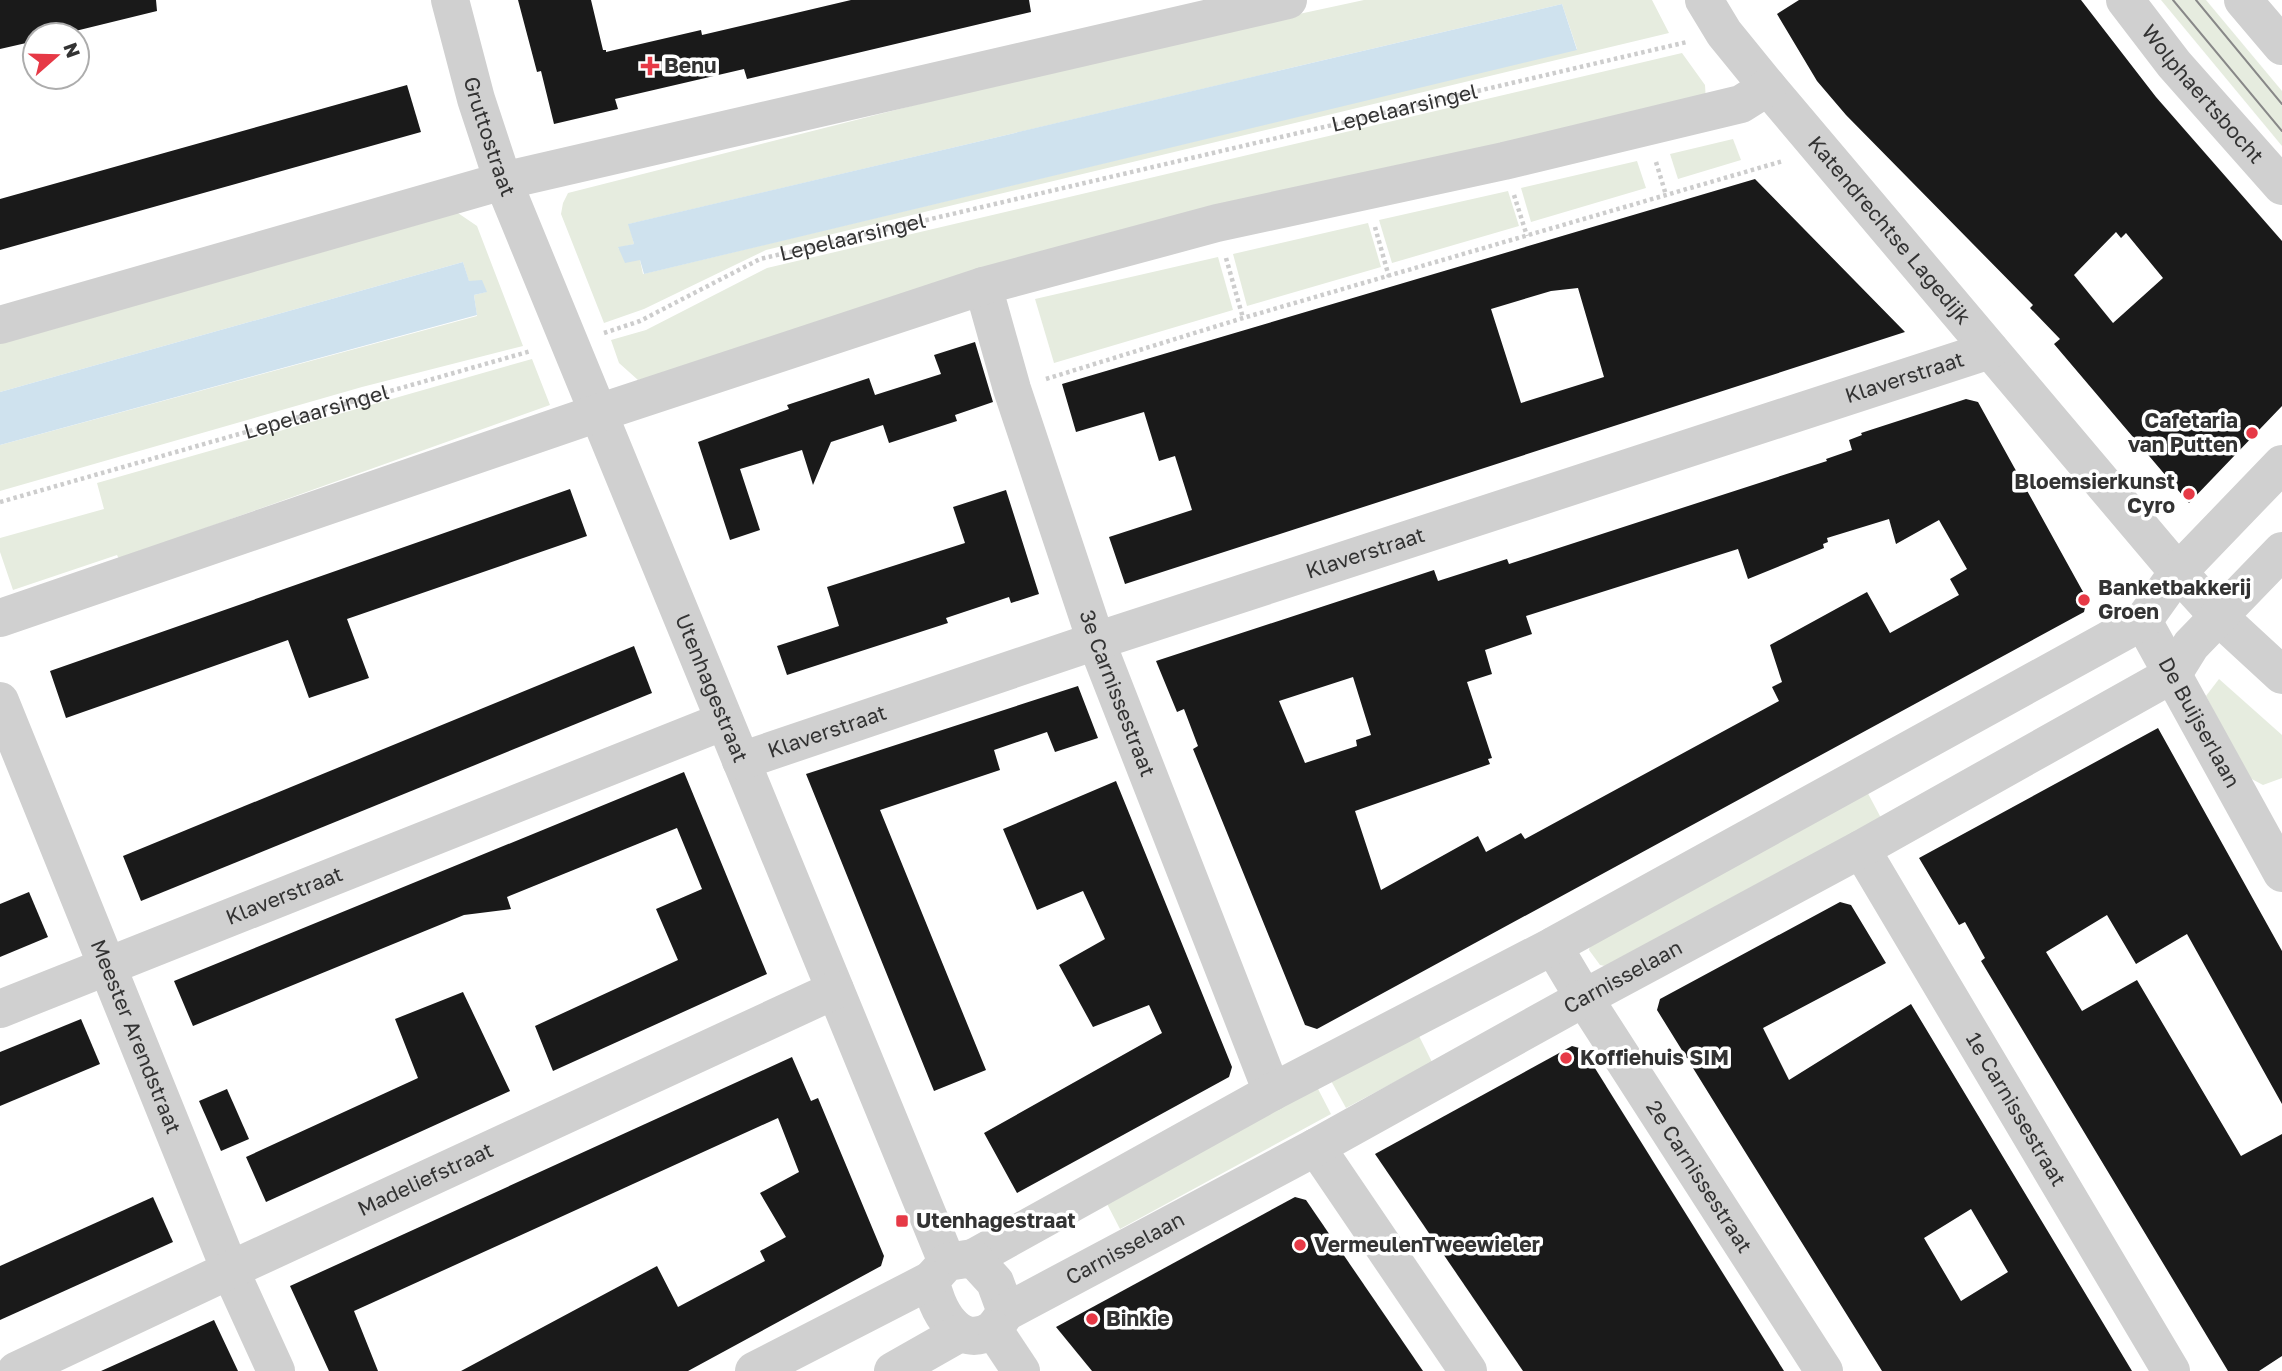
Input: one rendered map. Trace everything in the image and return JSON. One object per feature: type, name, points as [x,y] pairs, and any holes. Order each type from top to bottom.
[{"type":"street","name":"Gruttostraat","points":[[450,0],[476,99],[503,181],[539,269]]},
{"type":"street","points":[[0,325],[503,181],[1288,0]]},
{"type":"street","name":"Katendrechtse Lagedijk","points":[[1704,0],[1724,33],[1820,150],[2178,572],[2218,617],[2282,675]]},
{"type":"street","name":"Wolphaertsbocht","points":[[2125,0],[2174,64],[2282,186]]},
{"type":"street","points":[[2243,0],[2282,46]]},
{"type":"street","points":[[0,618],[598,413],[983,286],[1217,223],[1504,161],[1741,104],[1768,87]]},
{"type":"street","name":"Utenhagestraat","points":[[539,269],[950,1267]]},
{"type":"street","name":"3e Carnissestraat","points":[[983,286],[1012,389],[1096,641],[1272,1092]]},
{"type":"street","name":"Klaverstraat","points":[[741,761],[1096,641],[1990,350]]},
{"type":"street","points":[[754,1371],[1272,1092],[1553,946],[2143,621],[2178,572],[2282,464]]},
{"type":"street","name":"Carnisselaan","points":[[893,1371],[986,1325],[1316,1147],[1584,998],[1861,849],[2173,674],[2191,645],[2282,551]]},
{"type":"street","name":"De Buijserlaan","points":[[2143,621],[2173,674],[2268,819],[2282,873]]},
{"type":"street","name":"Meester Arendstraat","points":[[0,701],[230,1270],[276,1371]]},
{"type":"street","name":"Klaverstraat","points":[[0,1009],[724,721]]},
{"type":"street","name":"1e Carnissestraat","points":[[1861,849],[2171,1371]]},
{"type":"street","name":"2e Carnissestraat","points":[[1553,946],[1824,1371]]},
{"type":"street","name":"Madeliefstraat","points":[[16,1371],[835,990]]},
{"type":"street","points":[[1316,1147],[1468,1371]]},
{"type":"street","points":[[950,1267],[937,1307],[946,1319],[986,1325],[1021,1371]]},
{"type":"street","points":[[950,1267],[995,1282],[986,1325]]},
{"type":"path","name":"Lepelaarsingel","points":[[0,502],[530,352],[569,344],[640,321],[760,260],[1724,33]]},
{"type":"path","points":[[1012,389],[1243,318],[1820,150]]},
{"type":"path","points":[[1365,189],[1389,277]]},
{"type":"path","points":[[1217,223],[1243,318]]},
{"type":"shaded area","points":[[1364,0],[1652,0],[1669,33],[766,250],[644,309],[604,323],[561,214],[568,193],[1124,52]],"holes":[[[1562,4],[1577,49],[643,274],[640,260],[618,248],[634,244],[629,224]]]},
{"type":"shaded area","points":[[2161,0],[2206,0],[2282,91],[2282,146]]},
{"type":"shaded area","points":[[1682,53],[1705,85],[1706,101],[638,380],[619,363],[611,340],[646,330],[767,268]]},
{"type":"shaded area","points":[[1733,139],[1741,160],[1678,179],[1670,154]]},
{"type":"shaded area","points":[[1637,161],[1646,188],[1531,222],[1521,188]]},
{"type":"shaded area","points":[[1508,191],[1519,226],[1392,263],[1379,220]]},
{"type":"shaded area","points":[[455,211],[477,226],[523,346],[362,387],[0,491],[0,445],[477,316],[474,295],[486,292],[469,282],[463,262],[0,392],[0,341]]},
{"type":"shaded area","points":[[1368,223],[1381,267],[1247,306],[1233,254]]},
{"type":"shaded area","points":[[1218,257],[1233,310],[1054,363],[1035,299]]},
{"type":"shaded area","points":[[532,359],[550,405],[119,559],[117,555],[13,590],[0,552],[0,538],[104,509],[97,483]]},
{"type":"shaded area","points":[[2219,679],[2282,735],[2282,778],[2263,785],[2248,777],[2206,696]]},
{"type":"shaded area","points":[[1864,786],[1881,818],[1610,967],[1600,965],[1589,950],[1592,936]]},
{"type":"shaded area","points":[[1417,1032],[1432,1062],[1346,1108],[1330,1079]]},
{"type":"shaded area","points":[[1317,1087],[1331,1114],[1120,1229],[1105,1200]]},
{"type":"water","points":[[1562,4],[1577,50],[644,274],[640,260],[625,263],[618,247],[634,244],[628,224]]},
{"type":"water","points":[[463,262],[469,281],[482,280],[487,292],[474,295],[477,315],[0,445],[0,392]]},
{"type":"building","points":[[0,0],[156,0],[157,11],[91,27],[91,21],[21,21],[21,44],[0,49]]},
{"type":"building","points":[[518,0],[591,0],[603,50],[606,52],[701,30],[702,35],[851,0],[1029,0],[1031,12],[747,79],[744,69],[615,99],[618,109],[554,124],[541,71],[537,72]]},
{"type":"building","points":[[1799,0],[2081,0],[2156,97],[2282,241],[2282,406],[2189,503],[2054,344],[2060,339],[2030,308],[2033,305],[1846,115],[1817,81],[1777,14]],"holes":[[[2116,232],[2121,238],[2126,233],[2163,278],[2113,323],[2074,275]]]},
{"type":"building","points":[[407,85],[421,132],[0,250],[0,199]]},
{"type":"building","points":[[1755,179],[1905,332],[1125,584],[1109,537],[1192,510],[1175,456],[1159,461],[1144,412],[1076,432],[1062,384]],"holes":[[[1578,288],[1604,377],[1521,403],[1491,309],[1551,291]]]},
{"type":"building","points":[[975,342],[993,402],[955,415],[957,421],[889,443],[883,425],[831,442],[813,485],[802,450],[740,469],[760,530],[730,540],[698,442],[789,409],[787,405],[869,378],[875,395],[941,374],[934,355]]},
{"type":"building","points":[[1966,399],[1978,402],[2087,599],[2084,612],[1317,1029],[1305,1025],[1193,749],[1198,746],[1184,709],[1177,712],[1156,661],[1434,570],[1438,581],[1507,559],[1509,564],[1827,461],[1826,459],[1852,450],[1849,440],[1862,435],[1861,433]],"holes":[[[1889,519],[1896,544],[1939,520],[1967,569],[1950,579],[1959,595],[1890,633],[1867,592],[1770,645],[1782,682],[1772,687],[1779,701],[1525,839],[1521,833],[1486,852],[1478,836],[1381,890],[1355,811],[1490,764],[1488,759],[1492,758],[1467,682],[1492,674],[1485,650],[1532,634],[1526,616],[1738,549],[1748,579],[1824,548],[1823,544],[1828,542],[1827,538]],[[1353,677],[1371,735],[1356,740],[1357,746],[1305,763],[1279,701]]]},
{"type":"building","points":[[570,489],[587,536],[347,619],[369,678],[309,698],[288,640],[66,718],[50,671]]},
{"type":"building","points":[[1006,490],[1039,594],[1011,603],[1009,597],[946,618],[948,623],[787,675],[777,646],[839,626],[827,587],[965,543],[953,507]]},
{"type":"building","points":[[634,646],[652,693],[141,901],[123,856]]},
{"type":"building","points":[[1078,686],[1098,738],[1055,752],[1047,732],[994,750],[1000,770],[880,810],[986,1070],[934,1091],[806,774]]},
{"type":"building","points":[[2158,728],[2282,951],[2282,1104],[2187,934],[2136,964],[2107,915],[2046,952],[2082,1011],[2137,980],[2241,1156],[2282,1134],[2282,1356],[2259,1371],[2228,1371],[1981,961],[1985,958],[1965,922],[1959,925],[1919,858]]},
{"type":"building","points":[[684,772],[767,974],[553,1071],[535,1026],[678,960],[656,909],[702,889],[677,828],[507,897],[511,909],[464,915],[193,1026],[174,981]]},
{"type":"building","points":[[1116,781],[1232,1067],[1229,1077],[1017,1193],[984,1133],[1162,1033],[1149,1005],[1093,1027],[1059,965],[1105,939],[1083,891],[1037,910],[1003,829]]},
{"type":"building","points":[[29,892],[48,937],[0,957],[0,904]]},
{"type":"building","points":[[1840,902],[1851,905],[1886,963],[1763,1028],[1789,1080],[1911,1004],[2132,1371],[1882,1371],[1657,1010],[1660,999]],"holes":[[[1971,1209],[2008,1272],[1961,1301],[1924,1238]]]},
{"type":"building","points":[[463,992],[510,1091],[266,1202],[246,1157],[418,1078],[395,1019]]},
{"type":"building","points":[[81,1019],[100,1064],[0,1106],[0,1052]]},
{"type":"building","points":[[1572,1046],[1583,1049],[1784,1371],[1523,1371],[1375,1154]]},
{"type":"building","points":[[792,1057],[811,1101],[818,1098],[884,1256],[881,1266],[688,1371],[461,1371],[657,1266],[678,1307],[765,1261],[760,1251],[786,1237],[760,1193],[799,1172],[778,1118],[354,1311],[378,1371],[329,1371],[290,1286]]},
{"type":"building","points":[[227,1089],[249,1139],[221,1151],[199,1101]]},
{"type":"building","points":[[153,1197],[173,1242],[0,1320],[0,1266]]},
{"type":"building","points":[[1295,1197],[1306,1200],[1423,1371],[1092,1371],[1056,1327]]},
{"type":"building","points":[[214,1320],[238,1371],[101,1371],[179,1336]]},
{"type":"tram line","points":[[2173,0],[2282,131]]},
{"type":"tram line","points":[[2196,0],[2282,104]]},
{"type":"place","name":"Benu","points":[[650,66]]},
{"type":"place","name":"Cafetaria van Putten","points":[[2252,433]]},
{"type":"place","name":"Bloemsierkunst Cyro","points":[[2189,494]]},
{"type":"place","name":"Banketbakkerij Groen","points":[[2084,600]]},
{"type":"place","name":"Koffiehuis SIM","points":[[1566,1058]]},
{"type":"place","name":"Utenhagestraat","points":[[902,1221]]},
{"type":"place","name":"VermeulenTweewieler","points":[[1300,1245]]},
{"type":"place","name":"Binkie","points":[[1092,1319]]}]
